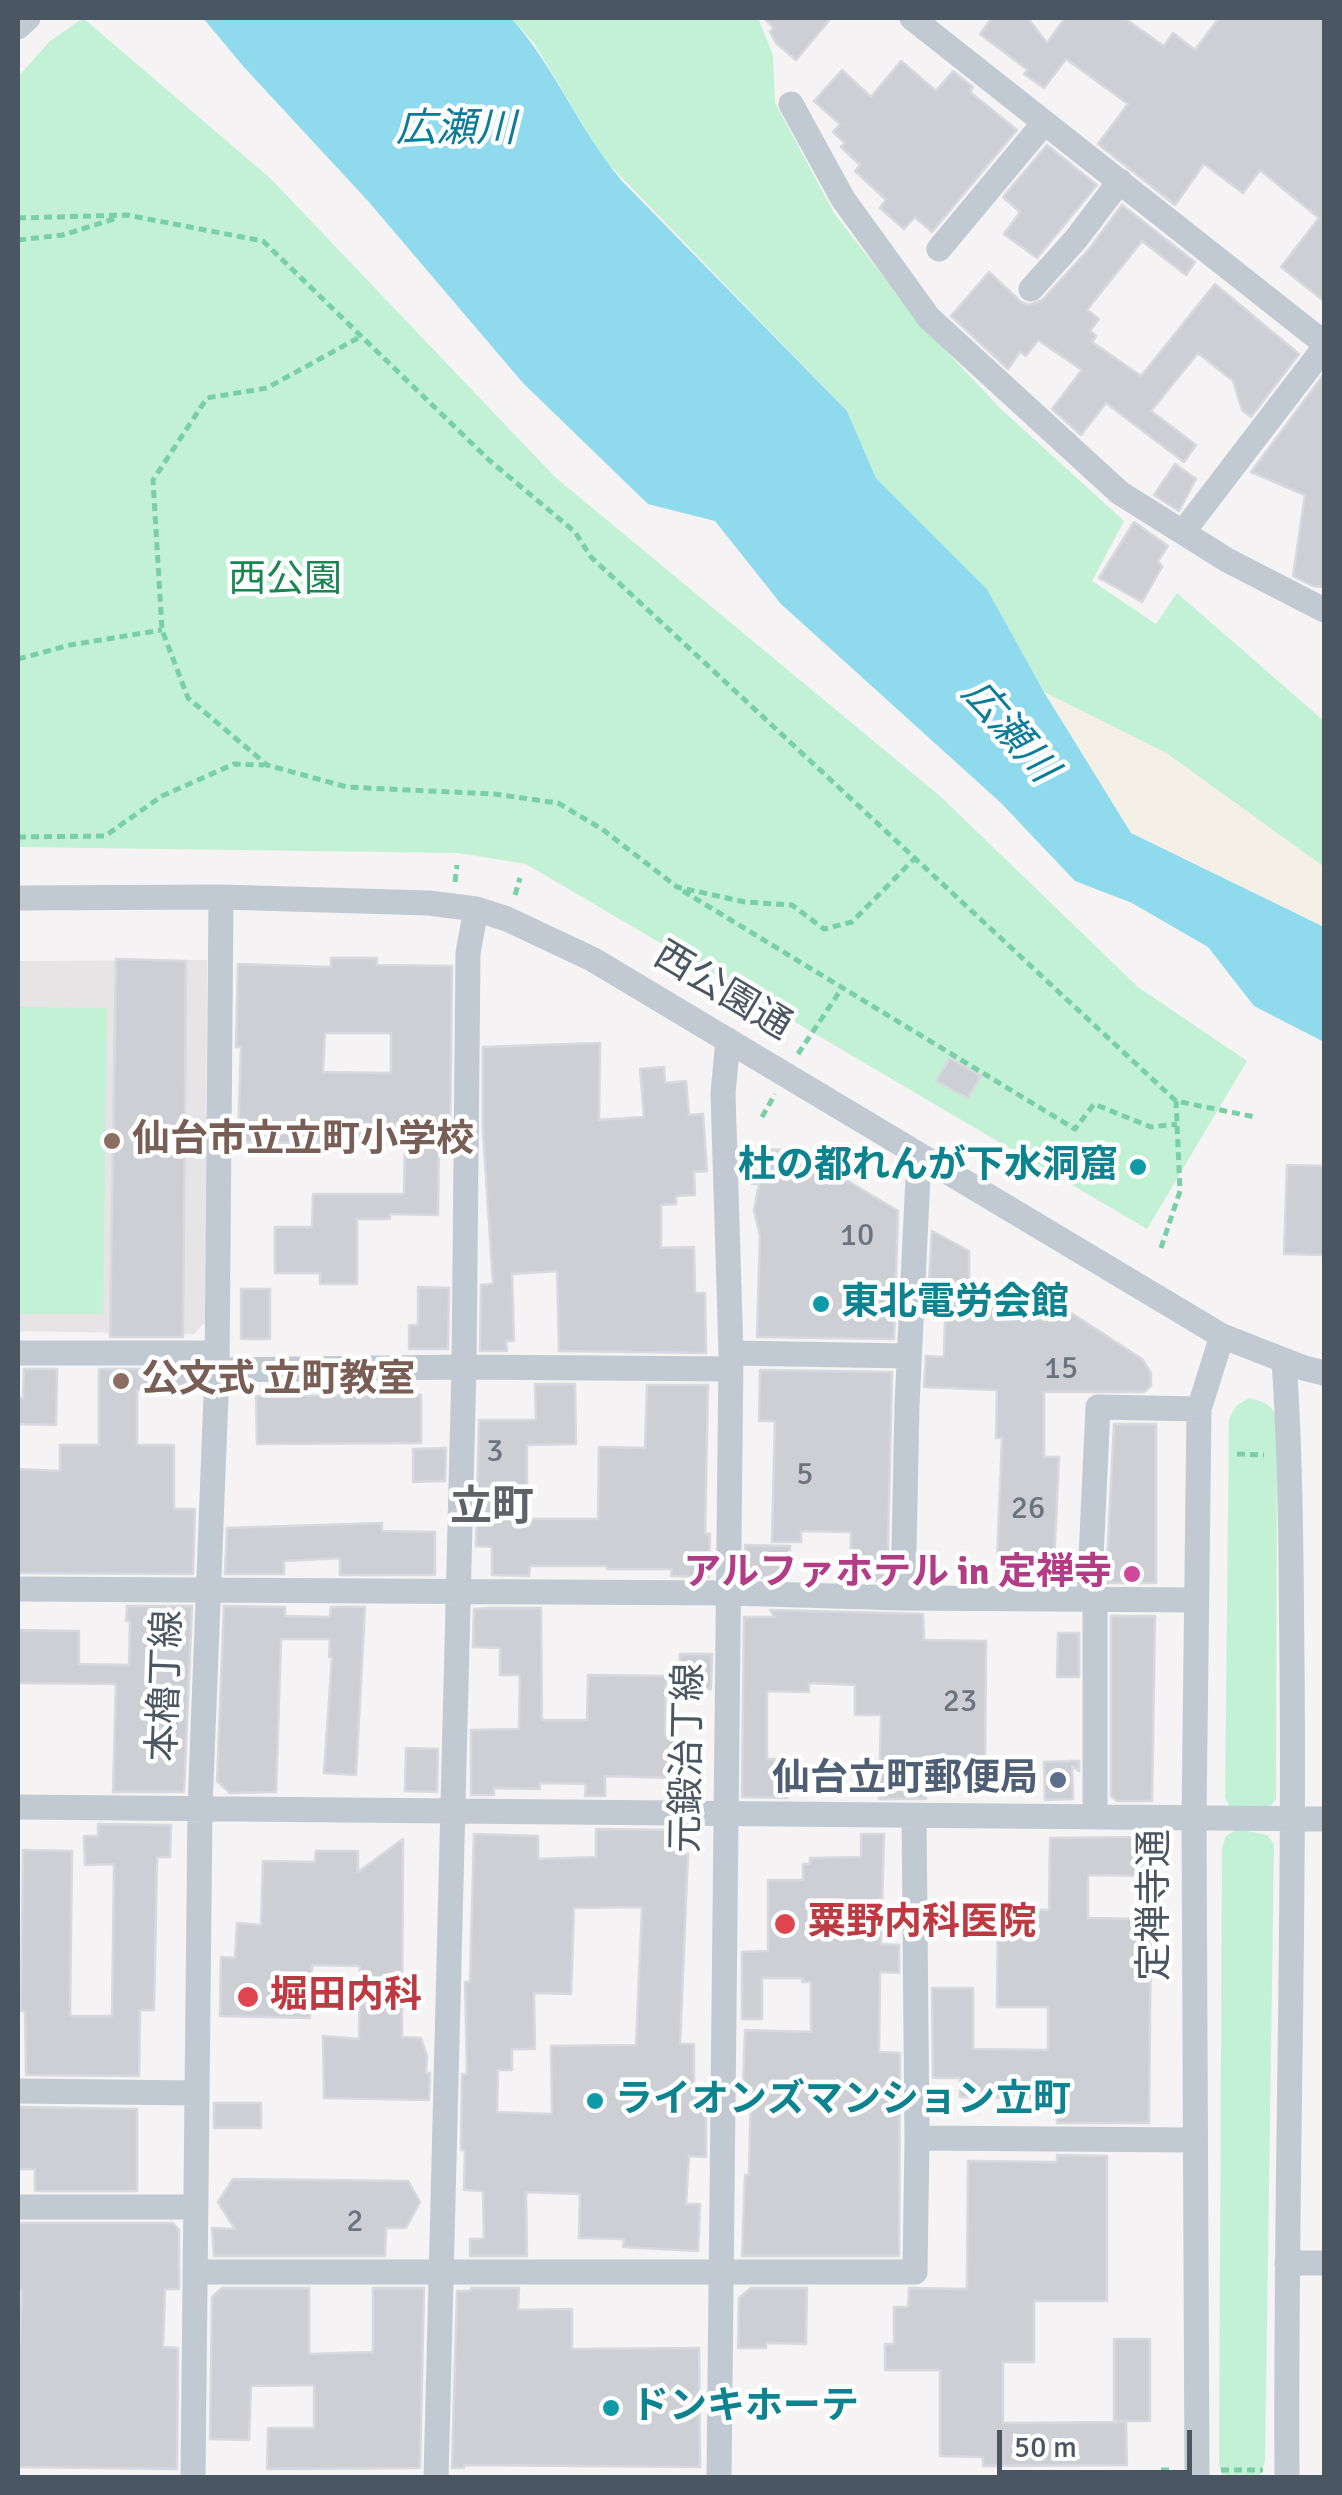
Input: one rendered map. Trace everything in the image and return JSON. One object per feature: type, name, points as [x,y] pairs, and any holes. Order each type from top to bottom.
[{"type":"street","points":[[18,27],[28,18]]},
{"type":"street","points":[[912,18],[1324,346],[1183,532]]},
{"type":"street","points":[[791,104],[843,199],[929,318],[1120,493],[1227,560],[1324,610]]},
{"type":"street","points":[[939,249],[1044,122]]},
{"type":"street","points":[[1030,289],[1120,181]]},
{"type":"street","name":"本櫓丁線","points":[[194,2478],[200,1808],[216,1362],[220,897]]},
{"type":"street","name":"西公園通","points":[[18,898],[429,902],[476,909],[507,919],[592,959],[1222,1336],[1324,1373]]},
{"type":"street","points":[[436,2478],[464,1367],[468,952],[476,909]]},
{"type":"street","name":"元鍛治丁線","points":[[719,2478],[730,1361],[723,1093],[728,1040]]},
{"type":"street","points":[[903,1598],[919,1156]]},
{"type":"street","name":"定禅寺通","points":[[1209,2474],[1194,2140],[1196,1600],[1199,1409],[1222,1336]]},
{"type":"street","points":[[18,1354],[464,1367],[909,1356]]},
{"type":"street","points":[[1275,2474],[1286,2262],[1294,1818],[1290,1455],[1284,1361]]},
{"type":"street","points":[[1096,1817],[1092,1601],[1098,1408],[1199,1409]]},
{"type":"street","points":[[18,1589],[1196,1600]]},
{"type":"street","points":[[18,1808],[1324,1819]]},
{"type":"street","points":[[195,2272],[915,2272],[918,2138],[914,1816]]},
{"type":"street","points":[[18,2091],[197,2093]]},
{"type":"street","points":[[918,2138],[1194,2140]]},
{"type":"street","points":[[18,2208],[196,2207]]},
{"type":"street","points":[[1286,2262],[1324,2263]]},
{"type":"path","points":[[18,218],[127,215],[262,242],[359,338],[489,460],[574,532],[591,556],[1176,1102],[1255,1116]]},
{"type":"path","points":[[18,240],[64,235],[127,215]]},
{"type":"path","points":[[267,765],[188,698],[162,630],[153,480],[207,398],[267,388],[359,338]]},
{"type":"path","points":[[18,659],[70,645],[162,630]]},
{"type":"path","points":[[18,837],[105,836],[162,796],[234,764],[267,765],[347,787],[494,794],[558,803],[602,829],[678,887],[1075,1129],[1094,1104],[1151,1127],[1177,1124]]},
{"type":"path","points":[[678,887],[745,902],[792,906],[824,930],[852,922],[916,856]]},
{"type":"path","points":[[807,1040],[843,988]]},
{"type":"path","points":[[1161,1248],[1180,1191],[1176,1102]]},
{"type":"path","points":[[1237,1454],[1267,1455]]},
{"type":"path","points":[[1161,2470],[1171,2470]]},
{"type":"path","points":[[1209,2474],[1275,2474]]},
{"type":"shaded area","name":"仙台市立立町小学校","points":[[207,960],[205,1322],[194,1334],[18,1331],[18,961]]},
{"type":"green space","name":"西公園","points":[[83,18],[270,178],[555,477],[941,797],[1138,987],[1247,1061],[1147,1229],[526,864],[458,853],[18,847],[18,77],[50,41]]},
{"type":"green space","points":[[511,18],[758,18],[773,55],[775,103],[834,213],[915,318],[1001,409],[1124,521],[1092,581],[1156,624],[1177,593],[1324,721],[1324,867],[1166,753],[1044,692],[987,589],[876,478],[847,411],[603,158],[534,43]]},
{"type":"green space","points":[[18,1007],[107,1008],[103,1314],[18,1314]]},
{"type":"green space","points":[[1249,1398],[1266,1404],[1277,1416],[1276,1799],[1270,1807],[1230,1807],[1225,1798],[1229,1418],[1236,1406]]},
{"type":"green space","points":[[1238,1829],[1267,1835],[1274,1844],[1265,2461],[1260,2477],[1223,2477],[1219,2465],[1222,1848],[1226,1836]]},
{"type":"sand","points":[[1044,692],[1166,753],[1324,867],[1324,927],[1131,833]]},
{"type":"water","name":"広瀬川","points":[[203,18],[511,18],[622,181],[847,411],[876,478],[987,589],[1044,692],[1131,833],[1324,927],[1324,1042],[1254,1006],[1208,947],[1132,903],[1075,881],[1001,803],[781,604],[715,521],[648,504],[523,383],[368,201]]},
{"type":"building","points":[[764,18],[831,18],[796,60],[776,43],[770,32],[774,28]]},
{"type":"building","points":[[992,18],[1028,18],[1047,43],[1065,18],[1124,18],[1164,46],[1173,33],[1195,50],[1219,18],[1324,18],[1324,301],[1281,267],[1319,218],[1260,170],[1243,193],[1204,164],[1175,205],[1098,144],[1128,104],[1066,59],[1044,88],[1024,74],[1028,70],[980,34]]},
{"type":"building","points":[[901,61],[936,91],[953,71],[973,87],[970,92],[1017,130],[932,232],[915,217],[904,229],[880,208],[886,200],[855,171],[860,165],[841,147],[845,143],[833,132],[840,124],[814,101],[842,70],[871,97]]},
{"type":"building","points":[[1047,145],[1097,185],[1037,258],[1004,234],[1020,212],[1003,197]]},
{"type":"building","points":[[1122,205],[1195,262],[1186,275],[1142,241],[1087,310],[1099,319],[1090,331],[1096,336],[1092,342],[1141,376],[1215,284],[1299,354],[1251,417],[1242,410],[1233,381],[1198,353],[1151,411],[1196,445],[1184,462],[1106,403],[1081,435],[1052,409],[1082,370],[1038,340],[1026,356],[1020,352],[1008,369],[951,316],[989,272],[1021,302],[1029,305],[1042,300],[1089,249]]},
{"type":"building","points":[[1324,374],[1324,587],[1293,576],[1305,495],[1251,472]]},
{"type":"building","points":[[1175,464],[1196,479],[1179,511],[1154,495]]},
{"type":"building","points":[[1134,522],[1168,546],[1158,561],[1162,567],[1142,602],[1099,578]]},
{"type":"building","points":[[331,958],[377,958],[377,965],[452,966],[450,1131],[439,1131],[438,1215],[390,1214],[390,1219],[357,1219],[357,1284],[320,1284],[320,1273],[275,1273],[275,1227],[312,1227],[313,1194],[404,1194],[405,1145],[238,1142],[238,964],[331,967]],"holes":[[[325,1033],[391,1033],[391,1073],[323,1072]]]},
{"type":"building","points":[[116,959],[186,961],[183,1337],[110,1337]]},
{"type":"building","points":[[600,1043],[599,1120],[644,1117],[640,1069],[664,1067],[665,1083],[686,1081],[689,1115],[703,1114],[707,1171],[694,1172],[695,1195],[676,1196],[676,1204],[661,1205],[661,1248],[694,1247],[695,1293],[705,1293],[706,1353],[559,1351],[557,1271],[512,1274],[514,1341],[506,1341],[507,1351],[480,1351],[481,1285],[493,1284],[483,1132],[483,1047]]},
{"type":"building","points":[[950,1058],[981,1076],[968,1098],[936,1081]]},
{"type":"building","points":[[751,1149],[796,1150],[898,1211],[894,1339],[757,1337],[760,1236],[754,1210],[759,1184],[751,1184]]},
{"type":"building","points":[[1287,1165],[1324,1166],[1324,1255],[1284,1254]]},
{"type":"building","points":[[932,1231],[969,1251],[969,1293],[1042,1294],[1142,1359],[1151,1373],[1151,1386],[1144,1392],[1044,1392],[1044,1457],[1059,1457],[1054,1565],[997,1562],[1002,1438],[996,1438],[997,1390],[924,1387],[926,1356],[944,1357],[945,1316],[940,1316],[940,1299],[928,1298]]},
{"type":"building","points":[[418,1287],[449,1288],[448,1349],[409,1349],[409,1325],[418,1325]]},
{"type":"building","points":[[241,1289],[270,1289],[270,1339],[241,1339]]},
{"type":"building","points":[[24,1369],[57,1369],[56,1425],[18,1424]]},
{"type":"building","points":[[99,1369],[190,1369],[190,1389],[137,1390],[137,1445],[174,1445],[174,1509],[195,1509],[193,1574],[18,1573],[18,1469],[60,1471],[60,1445],[99,1445]]},
{"type":"building","points":[[760,1370],[892,1372],[887,1581],[850,1580],[851,1532],[801,1531],[801,1542],[772,1542],[775,1421],[759,1421]]},
{"type":"building","points":[[535,1384],[575,1384],[576,1444],[527,1445],[527,1519],[598,1519],[599,1447],[645,1448],[647,1385],[708,1385],[705,1534],[710,1534],[709,1577],[671,1576],[672,1569],[607,1566],[530,1566],[529,1576],[492,1575],[492,1547],[476,1546],[479,1420],[536,1420]]},
{"type":"building","points":[[421,1395],[421,1443],[257,1444],[256,1396]]},
{"type":"building","points":[[1114,1424],[1156,1424],[1156,1583],[1106,1583]]},
{"type":"building","points":[[446,1448],[445,1481],[413,1482],[413,1449]]},
{"type":"building","points":[[382,1523],[382,1531],[435,1532],[435,1575],[340,1575],[340,1558],[284,1561],[284,1574],[225,1574],[227,1528]]},
{"type":"building","points":[[745,1545],[790,1546],[789,1578],[745,1577]]},
{"type":"building","points":[[127,1606],[192,1606],[184,1792],[113,1792],[116,1684],[18,1683],[18,1630],[79,1631],[79,1664],[129,1665]]},
{"type":"building","points":[[224,1606],[285,1607],[285,1616],[330,1617],[331,1607],[365,1607],[356,1775],[324,1773],[330,1639],[281,1639],[276,1792],[230,1793],[217,1781]]},
{"type":"building","points":[[541,1608],[542,1720],[587,1720],[588,1675],[666,1676],[665,1735],[673,1735],[672,1778],[605,1776],[605,1796],[585,1796],[586,1784],[540,1783],[540,1789],[494,1788],[494,1795],[471,1795],[471,1730],[519,1729],[520,1675],[500,1675],[500,1648],[473,1647],[474,1609]]},
{"type":"building","points":[[770,1610],[923,1614],[924,1640],[986,1641],[985,1765],[926,1764],[926,1799],[879,1799],[881,1715],[855,1715],[855,1685],[809,1683],[809,1692],[767,1691],[767,1759],[788,1759],[787,1798],[742,1797],[744,1617],[775,1617]]},
{"type":"building","points":[[1111,1616],[1155,1616],[1152,1801],[1117,1801],[1111,1796]]},
{"type":"building","points":[[1058,1633],[1079,1633],[1079,1677],[1057,1677]]},
{"type":"building","points":[[680,1654],[712,1654],[711,1689],[680,1689]]},
{"type":"building","points":[[406,1748],[438,1749],[437,1792],[405,1791]]},
{"type":"building","points":[[1079,1761],[1079,1771],[1072,1766],[1073,1799],[1045,1800],[1044,1762]]},
{"type":"building","points":[[98,1824],[171,1825],[170,1857],[157,1857],[154,2010],[140,2010],[139,2076],[26,2075],[25,2011],[21,2011],[23,1850],[72,1851],[70,2016],[112,2016],[114,1864],[85,1865],[84,1836],[98,1836]]},
{"type":"building","points":[[596,1829],[679,1830],[678,1854],[688,1854],[680,2044],[694,2044],[694,2092],[706,2093],[706,2157],[689,2156],[686,2204],[700,2204],[698,2251],[623,2247],[624,2239],[579,2238],[580,2194],[526,2192],[527,2256],[470,2256],[470,2239],[484,2239],[483,2191],[464,2190],[465,2150],[461,2150],[474,1834],[538,1836],[538,1859],[596,1857]],"holes":[[[642,1907],[636,2045],[551,2046],[552,2114],[497,2112],[498,2070],[512,2070],[512,2049],[535,2049],[534,1993],[571,1994],[574,1908]]]},
{"type":"building","points":[[861,1834],[884,1834],[881,1944],[899,1945],[899,1973],[880,1972],[879,2052],[900,2053],[899,2256],[742,2256],[751,2087],[743,2086],[745,2030],[811,2032],[811,1982],[802,1982],[802,1978],[762,1978],[762,2019],[742,2019],[742,1952],[768,1951],[768,1880],[803,1880],[803,1864],[810,1864],[810,1858],[861,1857]]},
{"type":"building","points":[[1150,1837],[1149,1876],[1088,1875],[1088,1918],[1151,1919],[1149,2123],[1057,2123],[1057,2099],[960,2097],[960,2078],[933,2078],[932,1988],[973,1988],[973,2049],[1048,2050],[1048,2007],[997,2007],[998,1909],[1049,1910],[1050,1838]]},
{"type":"building","points":[[403,1839],[402,2037],[421,2038],[427,2056],[426,2073],[430,2073],[429,2100],[324,2098],[323,2036],[359,2039],[360,1966],[312,1965],[310,2018],[220,2016],[221,1957],[235,1958],[237,1923],[261,1925],[263,1861],[315,1862],[316,1851],[358,1851],[358,1872]]},
{"type":"building","points":[[214,2103],[261,2103],[261,2128],[214,2128]]},
{"type":"building","points":[[18,2107],[137,2109],[137,2191],[35,2191],[35,2169],[18,2169]]},
{"type":"building","points":[[1057,2155],[1107,2156],[1107,2301],[1034,2301],[1034,2362],[1003,2362],[1003,2423],[1126,2422],[1127,2465],[983,2466],[983,2457],[940,2456],[940,2370],[885,2370],[885,2344],[894,2344],[894,2307],[908,2307],[909,2288],[967,2289],[968,2161],[1057,2162]]},
{"type":"building","points":[[233,2179],[408,2181],[420,2202],[406,2228],[386,2228],[385,2256],[214,2256],[212,2228],[235,2229],[218,2202]]},
{"type":"building","points":[[18,2223],[173,2223],[179,2230],[179,2289],[165,2289],[163,2347],[178,2348],[177,2469],[18,2467],[22,2289],[18,2289]]},
{"type":"building","points":[[222,2288],[309,2288],[309,2354],[373,2352],[373,2288],[424,2288],[420,2468],[267,2469],[268,2428],[314,2428],[314,2385],[251,2386],[249,2440],[210,2439],[212,2297]]},
{"type":"building","name":"ドンキホーテ","points":[[519,2288],[518,2310],[572,2309],[572,2349],[699,2348],[700,2467],[452,2468],[457,2291]]},
{"type":"building","points":[[751,2288],[807,2288],[806,2344],[766,2343],[766,2348],[738,2348],[739,2298]]},
{"type":"building","points":[[1114,2339],[1150,2339],[1150,2421],[1114,2421]]},
{"type":"place","name":"仙台市立立町小学校","points":[[112,1141]]},
{"type":"place","name":"杜の都れんが下水洞窟","points":[[1138,1167]]},
{"type":"place","name":"東北電労会館","points":[[821,1304]]},
{"type":"place","name":"公文式 立町教室","points":[[121,1381]]},
{"type":"place","name":"アルファホテル in 定禅寺","points":[[1132,1574]]},
{"type":"place","name":"仙台立町郵便局","points":[[1058,1780]]},
{"type":"place","name":"粟野内科医院","points":[[785,1924]]},
{"type":"place","name":"堀田内科","points":[[248,1997]]},
{"type":"place","name":"ライオンズマンション立町","points":[[595,2101]]},
{"type":"place","name":"ドンキホーテ","points":[[611,2408]]},
{"type":"district","name":"立町","points":[[492,1509]]}]
